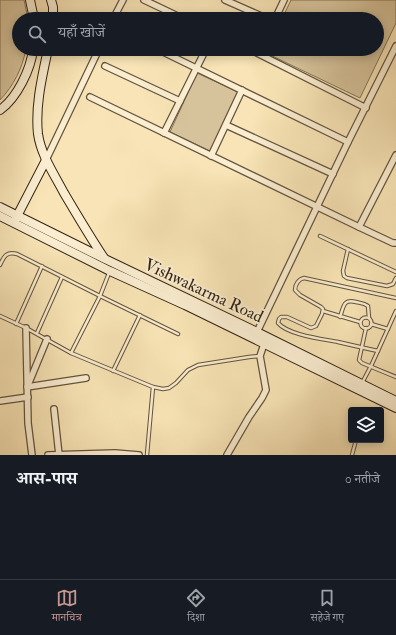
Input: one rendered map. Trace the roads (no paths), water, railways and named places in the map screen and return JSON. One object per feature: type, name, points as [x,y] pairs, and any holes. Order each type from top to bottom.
[{"type":"main road","points":[[30,0],[33,12]]},
{"type":"main road","points":[[52,0],[53,12]]},
{"type":"main road","points":[[0,110],[17,91],[27,71],[31,56]]},
{"type":"main road","points":[[47,56],[41,83],[38,117],[39,139],[46,160],[105,260]]},
{"type":"main road","points":[[16,219],[46,160]]},
{"type":"main road","name":"Vishwakarma Road","points":[[0,207],[16,219],[110,271],[219,318],[257,332],[396,401]]},
{"type":"main road","name":"Vishwakarma Road","points":[[0,216],[16,219],[105,260],[219,318],[264,344],[396,408]]},
{"type":"street","points":[[117,12],[123,0]]},
{"type":"street","points":[[144,0],[169,12]]},
{"type":"street","points":[[224,0],[252,12]]},
{"type":"street","points":[[238,6],[241,0]]},
{"type":"street","points":[[278,12],[284,0]]},
{"type":"street","points":[[257,332],[348,142],[396,46]]},
{"type":"street","points":[[46,160],[96,56]]},
{"type":"street","points":[[171,56],[348,142]]},
{"type":"street","points":[[164,133],[202,56]]},
{"type":"street","points":[[269,56],[366,108]]},
{"type":"street","points":[[105,66],[180,101]]},
{"type":"street","points":[[211,156],[242,90]]},
{"type":"street","points":[[90,97],[396,244]]},
{"type":"street","points":[[226,125],[333,174]]},
{"type":"street","points":[[359,227],[396,154]]},
{"type":"street","points":[[26,328],[28,423],[32,455]]},
{"type":"street","points":[[27,387],[47,339]]},
{"type":"street","points":[[227,455],[266,390],[260,356],[264,344]]},
{"type":"street","points":[[27,387],[86,378]]},
{"type":"street","points":[[0,401],[28,398]]},
{"type":"street","points":[[54,409],[59,455]]},
{"type":"street","points":[[48,455],[139,455]]},
{"type":"lane","points":[[320,236],[396,272]]},
{"type":"lane","points":[[348,249],[343,271],[344,276],[347,278],[387,286],[393,284],[396,278]]},
{"type":"lane","points":[[0,265],[6,255],[12,253],[17,254],[178,334]]},
{"type":"lane","points":[[16,324],[42,266]]},
{"type":"lane","points":[[71,353],[100,296],[110,271]]},
{"type":"lane","points":[[36,333],[62,277]]},
{"type":"lane","points":[[366,328],[361,326],[360,322],[323,311],[321,307],[296,291],[295,287],[299,280],[304,278],[396,298]]},
{"type":"lane","points":[[340,317],[346,302],[352,301],[367,304],[371,324]]},
{"type":"lane","points":[[323,311],[314,328],[307,327],[287,317],[281,317],[278,323],[285,328],[308,336],[378,351]]},
{"type":"lane","points":[[362,384],[396,312]]},
{"type":"lane","points":[[0,316],[36,333],[71,353],[153,388],[169,388],[188,370],[198,366],[260,356]]},
{"type":"lane","points":[[113,371],[140,316]]},
{"type":"lane","points":[[360,322],[363,318],[369,318]]},
{"type":"lane","points":[[371,324],[388,329]]},
{"type":"lane","points":[[371,324],[366,328],[359,360],[362,363],[396,377]]},
{"type":"lane","points":[[147,455],[153,388]]},
{"type":"lane","points":[[352,455],[355,443]]}]
